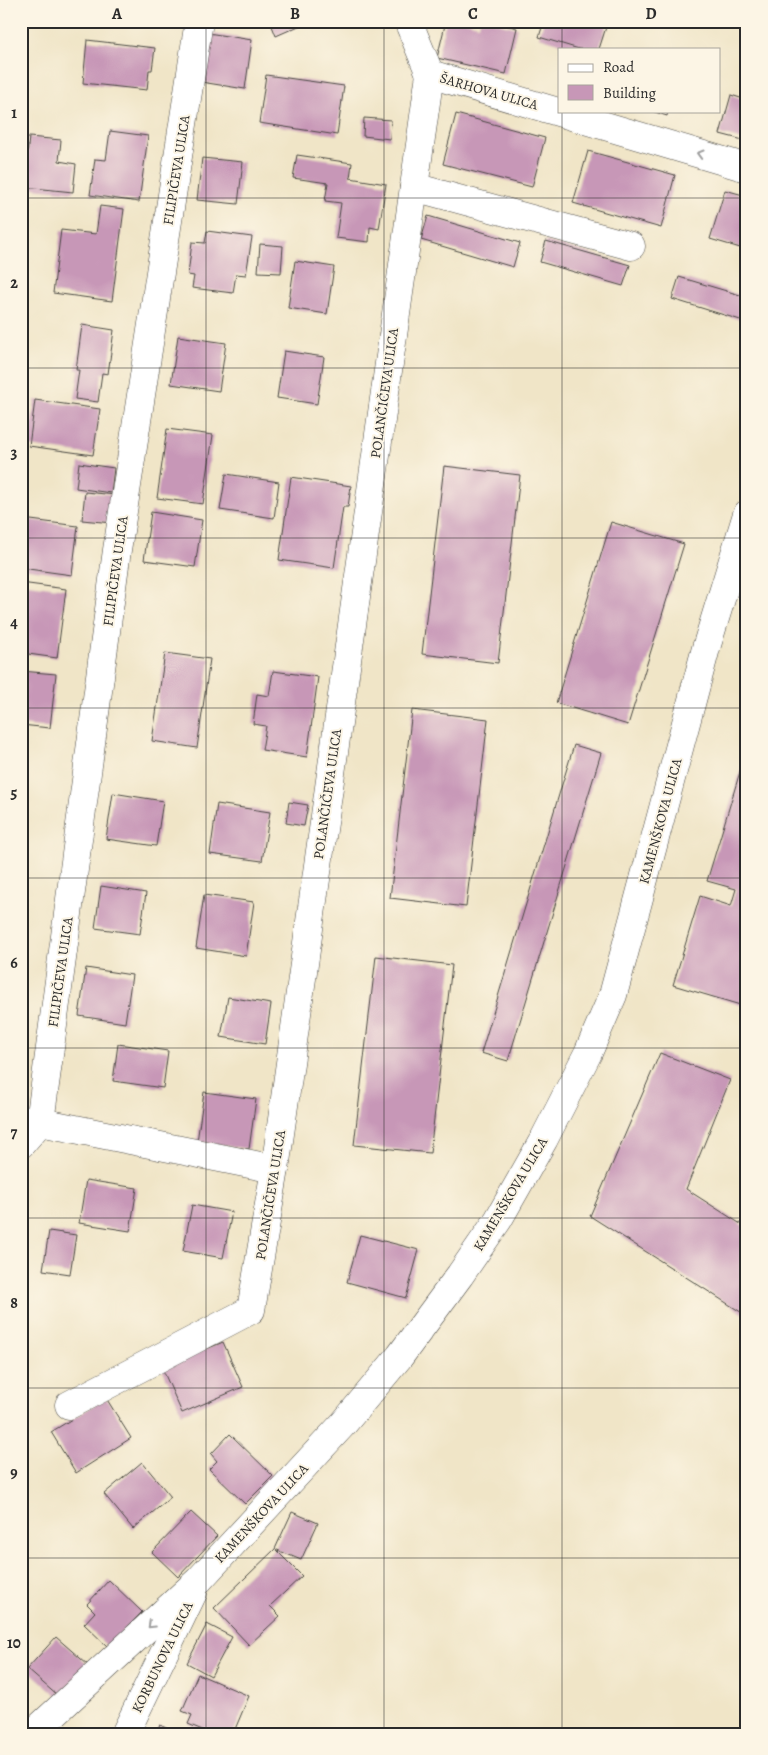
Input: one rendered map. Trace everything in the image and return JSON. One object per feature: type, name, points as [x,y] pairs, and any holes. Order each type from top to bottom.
[{"type":"street","name":"FILIPIČEVA ULICA","points":[[30,1121],[199,21]]},
{"type":"street","name":"ŠARHOVA ULICA","points":[[408,21],[430,74],[558,112]]},
{"type":"street","name":"POLANČIČEVA ULICA","points":[[69,1405],[251,1310],[275,1169],[430,74]]},
{"type":"street","name":"ŠARHOVA ULICA","points":[[558,112],[747,168]]},
{"type":"street","points":[[414,187],[631,246]]},
{"type":"street","name":"KAMENŠKOVA ULICA","points":[[32,1734],[199,1580],[344,1423],[400,1356],[456,1281],[498,1220],[548,1131],[588,1053],[613,995],[706,648],[747,514]]},
{"type":"street","points":[[21,1144],[30,1121],[275,1169]]},
{"type":"street","name":"KORBUNOVA ULICA","points":[[125,1734],[199,1580]]},
{"type":"building","points":[[270,21],[310,21],[276,36]]},
{"type":"building","points":[[446,21],[462,21],[479,25],[480,21],[490,21],[517,28],[506,74],[437,58]]},
{"type":"building","points":[[544,21],[608,21],[599,48],[576,48],[539,37]]},
{"type":"building","points":[[208,33],[252,40],[245,89],[201,82]]},
{"type":"building","points":[[87,40],[155,48],[152,70],[149,70],[147,90],[83,83]]},
{"type":"building","points":[[266,75],[344,86],[337,135],[259,123]]},
{"type":"building","points":[[731,95],[747,100],[747,141],[720,134]]},
{"type":"building","points":[[655,112],[668,112],[667,116]]},
{"type":"building","points":[[456,114],[545,138],[532,187],[443,164]]},
{"type":"building","points":[[364,118],[391,120],[390,139],[363,136]]},
{"type":"building","points":[[110,131],[148,136],[139,202],[90,195],[95,159],[106,160]]},
{"type":"building","points":[[29,137],[61,140],[59,161],[76,164],[73,192],[24,187],[23,199],[21,199],[21,176],[25,177]]},
{"type":"building","points":[[588,151],[675,175],[661,228],[573,203]]},
{"type":"building","points":[[297,155],[352,163],[350,178],[386,184],[379,229],[370,227],[369,242],[336,238],[341,203],[325,201],[328,183],[293,178]]},
{"type":"building","points":[[202,158],[243,162],[238,204],[197,200]]},
{"type":"building","points":[[725,190],[747,196],[747,250],[710,239]]},
{"type":"building","points":[[100,206],[124,209],[112,301],[53,293],[61,230],[96,234]]},
{"type":"building","points":[[428,216],[520,243],[513,267],[421,240]]},
{"type":"building","points":[[207,231],[252,237],[246,275],[236,274],[233,293],[192,288],[194,276],[188,275],[192,242],[205,243]]},
{"type":"building","points":[[546,241],[630,265],[623,286],[540,262]]},
{"type":"building","points":[[260,244],[283,246],[281,273],[258,272]]},
{"type":"building","points":[[295,261],[334,267],[327,314],[288,308]]},
{"type":"building","points":[[679,277],[747,297],[747,322],[672,299]]},
{"type":"building","points":[[82,325],[114,330],[108,374],[102,373],[98,402],[75,399],[79,370],[76,370]]},
{"type":"building","points":[[178,336],[226,343],[219,391],[171,384]]},
{"type":"building","points":[[284,351],[324,357],[317,404],[277,398]]},
{"type":"building","points":[[35,400],[100,409],[93,455],[29,446]]},
{"type":"building","points":[[167,429],[213,435],[203,504],[157,498]]},
{"type":"building","points":[[79,463],[114,468],[111,493],[76,488]]},
{"type":"building","points":[[444,466],[520,475],[498,663],[422,654]]},
{"type":"building","points":[[226,474],[279,482],[274,518],[220,510]]},
{"type":"building","points":[[291,477],[351,486],[348,507],[343,507],[334,568],[279,560]]},
{"type":"building","points":[[85,492],[116,495],[113,523],[82,520]]},
{"type":"building","points":[[151,512],[202,520],[195,567],[144,560]]},
{"type":"building","points":[[23,519],[78,526],[72,575],[21,568]]},
{"type":"building","points":[[611,522],[684,544],[628,725],[556,703]]},
{"type":"building","points":[[21,583],[66,589],[57,658],[21,653]]},
{"type":"building","points":[[165,653],[210,659],[197,748],[152,741]]},
{"type":"building","points":[[21,671],[56,674],[50,728],[21,725]]},
{"type":"building","points":[[273,671],[318,677],[307,757],[262,750],[266,726],[253,724],[257,694],[269,696]]},
{"type":"building","points":[[412,710],[488,719],[466,907],[390,898]]},
{"type":"building","points":[[574,745],[601,753],[508,1061],[481,1053]]},
{"type":"building","points":[[746,752],[747,1007],[673,985],[700,896],[731,906],[736,889],[707,881]]},
{"type":"building","points":[[21,754],[25,754],[22,774],[21,774]]},
{"type":"building","points":[[113,793],[163,801],[156,846],[106,839]]},
{"type":"building","points":[[289,802],[308,805],[304,826],[286,823]]},
{"type":"building","points":[[217,804],[270,812],[262,861],[210,854]]},
{"type":"building","points":[[101,886],[146,893],[140,934],[95,928]]},
{"type":"building","points":[[204,895],[254,902],[246,956],[196,948]]},
{"type":"building","points":[[376,956],[452,965],[430,1153],[354,1145]]},
{"type":"building","points":[[86,968],[132,975],[125,1023],[79,1016]]},
{"type":"building","points":[[228,997],[271,1004],[265,1044],[221,1037]]},
{"type":"building","points":[[118,1044],[168,1051],[163,1088],[113,1081]]},
{"type":"building","points":[[660,1053],[730,1080],[686,1189],[747,1228],[747,1316],[590,1216]]},
{"type":"building","points":[[204,1092],[256,1099],[249,1149],[197,1142]]},
{"type":"building","points":[[86,1180],[137,1188],[130,1231],[79,1223]]},
{"type":"building","points":[[192,1205],[232,1212],[223,1258],[183,1251]]},
{"type":"building","points":[[49,1231],[76,1235],[70,1274],[43,1270]]},
{"type":"building","points":[[360,1235],[419,1250],[406,1298],[347,1282]]},
{"type":"building","points":[[223,1342],[243,1387],[182,1413],[162,1368]]},
{"type":"building","points":[[106,1398],[131,1438],[76,1473],[51,1432]]},
{"type":"building","points":[[230,1434],[273,1476],[245,1504],[209,1469],[217,1461],[211,1454]]},
{"type":"building","points":[[142,1462],[171,1497],[133,1529],[104,1494]]},
{"type":"building","points":[[191,1512],[217,1536],[178,1577],[152,1552]]},
{"type":"building","points":[[292,1512],[318,1523],[301,1560],[275,1549]]},
{"type":"building","points":[[275,1549],[302,1576],[270,1606],[280,1616],[249,1645],[214,1608]]},
{"type":"building","points":[[109,1580],[142,1612],[108,1647],[84,1624],[95,1612],[87,1604]]},
{"type":"building","points":[[207,1624],[232,1637],[211,1676],[187,1663]]},
{"type":"building","points":[[56,1637],[88,1665],[59,1697],[27,1669]]},
{"type":"building","points":[[198,1674],[249,1696],[233,1734],[212,1734],[188,1724],[192,1715],[182,1711]]},
{"type":"building","points":[[21,1710],[33,1723],[21,1733]]},
{"type":"building","points":[[160,1725],[178,1734],[156,1734]]}]
